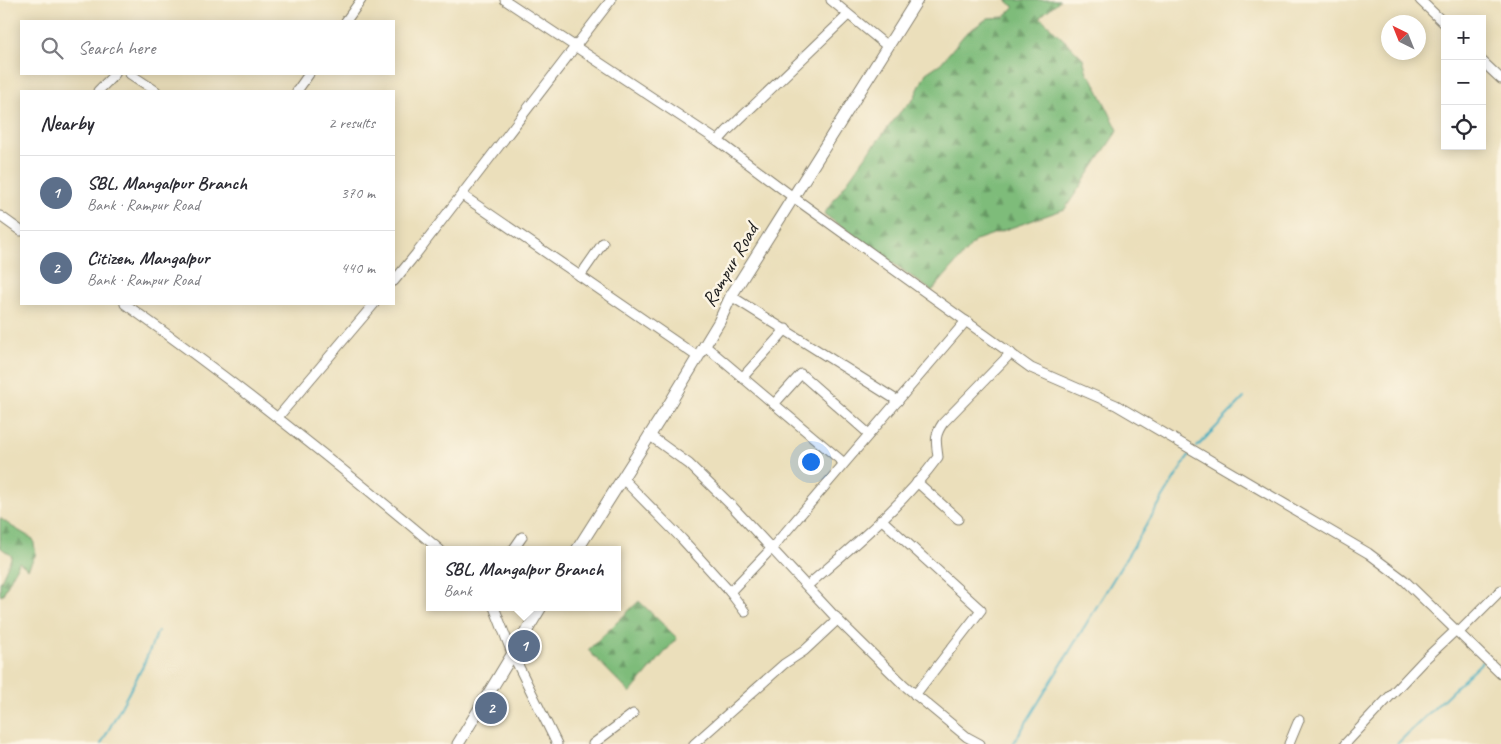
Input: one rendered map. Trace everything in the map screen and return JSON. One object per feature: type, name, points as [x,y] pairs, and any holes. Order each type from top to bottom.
[{"type":"main road","name":"Rampur Road","points":[[579,546],[719,322],[731,296],[917,0]]},
{"type":"main road","points":[[458,744],[538,611]]},
{"type":"street","points":[[347,20],[361,0]]},
{"type":"street","points":[[505,0],[718,142],[1031,368],[1116,405],[1368,554],[1404,580],[1501,674]]},
{"type":"street","points":[[395,281],[611,0]]},
{"type":"street","points":[[831,0],[887,46]]},
{"type":"street","points":[[1420,0],[1441,20]]},
{"type":"street","points":[[718,142],[727,131],[848,15]]},
{"type":"street","points":[[1486,65],[1501,79]]},
{"type":"street","points":[[99,90],[113,75]]},
{"type":"street","points":[[132,75],[154,90]]},
{"type":"street","points":[[298,90],[308,75]]},
{"type":"street","points":[[462,195],[698,356]]},
{"type":"street","points":[[0,216],[20,229]]},
{"type":"street","points":[[580,276],[603,243]]},
{"type":"street","points":[[731,296],[898,401]]},
{"type":"street","points":[[126,305],[278,416],[435,546]]},
{"type":"street","points":[[138,313],[143,305]]},
{"type":"street","points":[[278,416],[373,305]]},
{"type":"street","points":[[730,592],[772,548],[966,321]]},
{"type":"street","points":[[742,378],[786,329]]},
{"type":"street","points":[[704,345],[844,463]]},
{"type":"street","points":[[807,586],[881,519],[918,482],[938,457],[936,437],[943,423],[1011,353]]},
{"type":"street","points":[[774,404],[801,374],[869,434]]},
{"type":"street","points":[[649,435],[690,464],[836,617],[915,695],[977,743]]},
{"type":"street","points":[[622,478],[682,539],[730,592],[745,612]]},
{"type":"street","points":[[918,482],[958,519]]},
{"type":"street","points":[[881,519],[981,610],[915,695]]},
{"type":"street","points":[[516,546],[522,537]]},
{"type":"street","points":[[1345,744],[1424,660],[1501,590]]},
{"type":"street","points":[[496,611],[512,653],[557,744]]},
{"type":"street","points":[[694,744],[784,664],[804,651],[834,623],[836,617]]},
{"type":"street","points":[[593,744],[633,714]]},
{"type":"street","points":[[1289,744],[1299,720]]},
{"type":"green space","points":[[1006,0],[1060,0],[1040,17],[1083,58],[1087,73],[1092,78],[1118,130],[1065,209],[976,240],[932,291],[824,214],[865,157],[901,111],[913,100],[926,73],[941,63],[965,34],[988,18],[1005,17],[1014,7]]},
{"type":"green space","points":[[0,518],[33,539],[36,554],[28,569],[19,562],[2,596],[0,595],[0,583],[12,556],[0,547]]},
{"type":"green space","points":[[639,601],[677,638],[630,693],[588,650]]},
{"type":"waterway","points":[[1197,447],[1244,398]]},
{"type":"waterway","points":[[1013,744],[1189,455]]},
{"type":"waterway","points":[[101,744],[142,668],[158,631]]},
{"type":"waterway","points":[[1397,744],[1482,662]]},
{"type":"place","name":"SBL, Mangalpur Branch","points":[[524,646]]},
{"type":"place","name":"Citizen, Mangalpur","points":[[491,708]]}]
